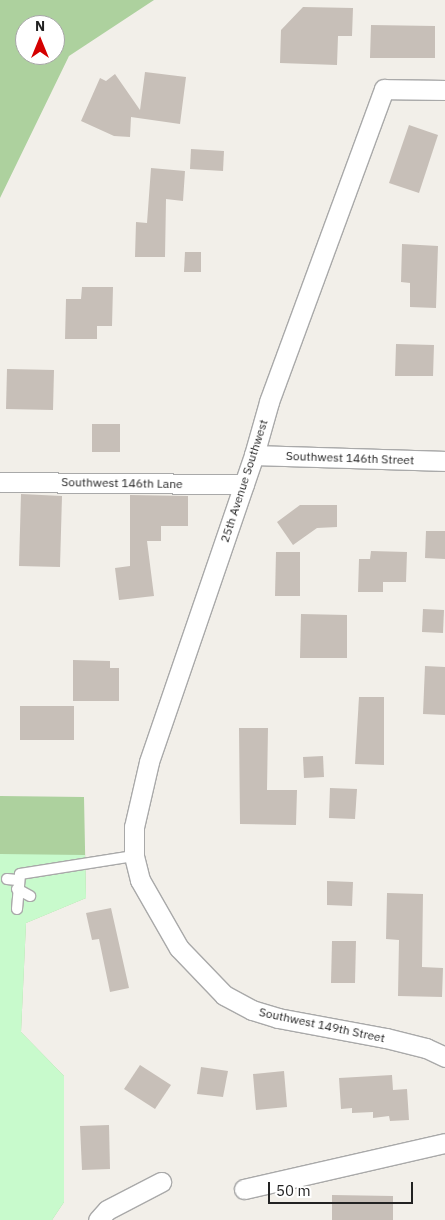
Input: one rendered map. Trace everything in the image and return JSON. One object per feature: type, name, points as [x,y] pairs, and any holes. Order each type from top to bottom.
[{"type":"street","name":"25th Avenue Southwest","points":[[140,880],[134,856],[138,801],[149,762],[254,455],[269,402],[384,89],[445,90]]},
{"type":"street","name":"Southwest 146th Street","points":[[254,455],[445,461]]},
{"type":"street","name":"Southwest 146th Lane","points":[[0,482],[244,484]]},
{"type":"street","name":"Southwest 149th Street","points":[[140,880],[179,948],[224,995],[252,1010],[278,1018],[386,1038],[426,1048],[445,1056]]},
{"type":"street","points":[[244,1189],[445,1143]]},
{"type":"street","points":[[98,1220],[107,1210],[161,1182]]},
{"type":"lane","points":[[17,909],[14,883],[20,874],[134,856]]},
{"type":"lane","points":[[14,883],[30,896]]},
{"type":"green space","points":[[0,0],[154,0],[69,56],[65,64],[65,15],[15,15],[15,65],[65,65],[0,198]]},
{"type":"green space","points":[[0,796],[84,797],[86,898],[26,923],[21,1032],[64,1076],[64,1202],[52,1220],[0,1220]]},
{"type":"green space","points":[[0,854],[85,855],[86,898],[26,923],[21,1032],[64,1076],[64,1202],[52,1220],[0,1220]]},
{"type":"building","points":[[303,7],[353,8],[352,36],[338,36],[337,65],[280,63],[281,30]]},
{"type":"building","points":[[371,25],[435,26],[435,58],[370,58]]},
{"type":"building","points":[[145,72],[186,77],[180,124],[131,117],[130,137],[114,136],[81,121],[100,78],[106,81],[115,74],[140,110]]},
{"type":"building","points":[[409,125],[438,135],[419,193],[389,183]]},
{"type":"building","points":[[191,149],[224,151],[223,171],[190,169]]},
{"type":"building","points":[[151,168],[185,171],[183,201],[166,199],[165,257],[135,257],[136,222],[147,223]]},
{"type":"building","points":[[402,244],[438,246],[436,308],[410,307],[410,283],[401,282]]},
{"type":"building","points":[[185,252],[201,252],[201,272],[184,272]]},
{"type":"building","points":[[82,287],[113,287],[112,326],[97,326],[97,339],[65,339],[66,299],[81,299]]},
{"type":"building","points":[[396,344],[434,345],[433,376],[395,376]]},
{"type":"building","points":[[7,369],[54,370],[53,410],[6,409]]},
{"type":"building","points":[[92,424],[120,424],[120,452],[92,452]]},
{"type":"building","points":[[21,494],[62,496],[60,567],[19,566]]},
{"type":"building","points":[[130,495],[188,496],[188,526],[161,526],[161,541],[147,541],[154,596],[119,600],[115,568],[130,566]]},
{"type":"building","points":[[300,505],[337,505],[337,527],[317,528],[293,545],[277,522]]},
{"type":"building","points":[[426,531],[445,531],[445,559],[425,558]]},
{"type":"building","points":[[371,551],[407,552],[406,582],[383,582],[383,592],[358,592],[359,559],[370,559]]},
{"type":"building","points":[[276,552],[300,552],[300,596],[275,596]]},
{"type":"building","points":[[423,609],[444,610],[443,633],[422,632]]},
{"type":"building","points":[[301,614],[347,615],[347,658],[300,658]]},
{"type":"building","points":[[73,660],[110,661],[110,668],[119,668],[119,701],[73,701]]},
{"type":"building","points":[[425,666],[445,667],[445,715],[423,714]]},
{"type":"building","points":[[359,697],[384,697],[384,765],[355,764]]},
{"type":"building","points":[[20,706],[74,706],[74,740],[20,740]]},
{"type":"building","points":[[239,728],[268,728],[267,790],[297,790],[296,825],[240,824]]},
{"type":"building","points":[[323,756],[324,777],[304,778],[303,757]]},
{"type":"building","points":[[330,788],[357,789],[355,819],[329,818]]},
{"type":"building","points":[[327,881],[353,882],[352,906],[327,905]]},
{"type":"building","points":[[387,893],[423,894],[422,967],[443,968],[442,997],[398,996],[399,940],[386,939]]},
{"type":"building","points":[[111,908],[129,988],[110,992],[99,939],[92,940],[86,913]]},
{"type":"building","points":[[332,941],[356,941],[355,983],[331,983]]},
{"type":"building","points":[[140,1065],[171,1085],[155,1109],[124,1089]]},
{"type":"building","points":[[201,1067],[228,1071],[223,1097],[197,1094]]},
{"type":"building","points":[[284,1071],[287,1107],[256,1110],[253,1074]]},
{"type":"building","points":[[392,1075],[393,1090],[407,1089],[409,1120],[390,1121],[389,1116],[373,1118],[373,1112],[352,1113],[352,1108],[341,1109],[339,1078]]},
{"type":"building","points":[[109,1125],[110,1169],[82,1170],[80,1126]]},
{"type":"building","points":[[332,1195],[393,1196],[393,1220],[332,1220]]}]
